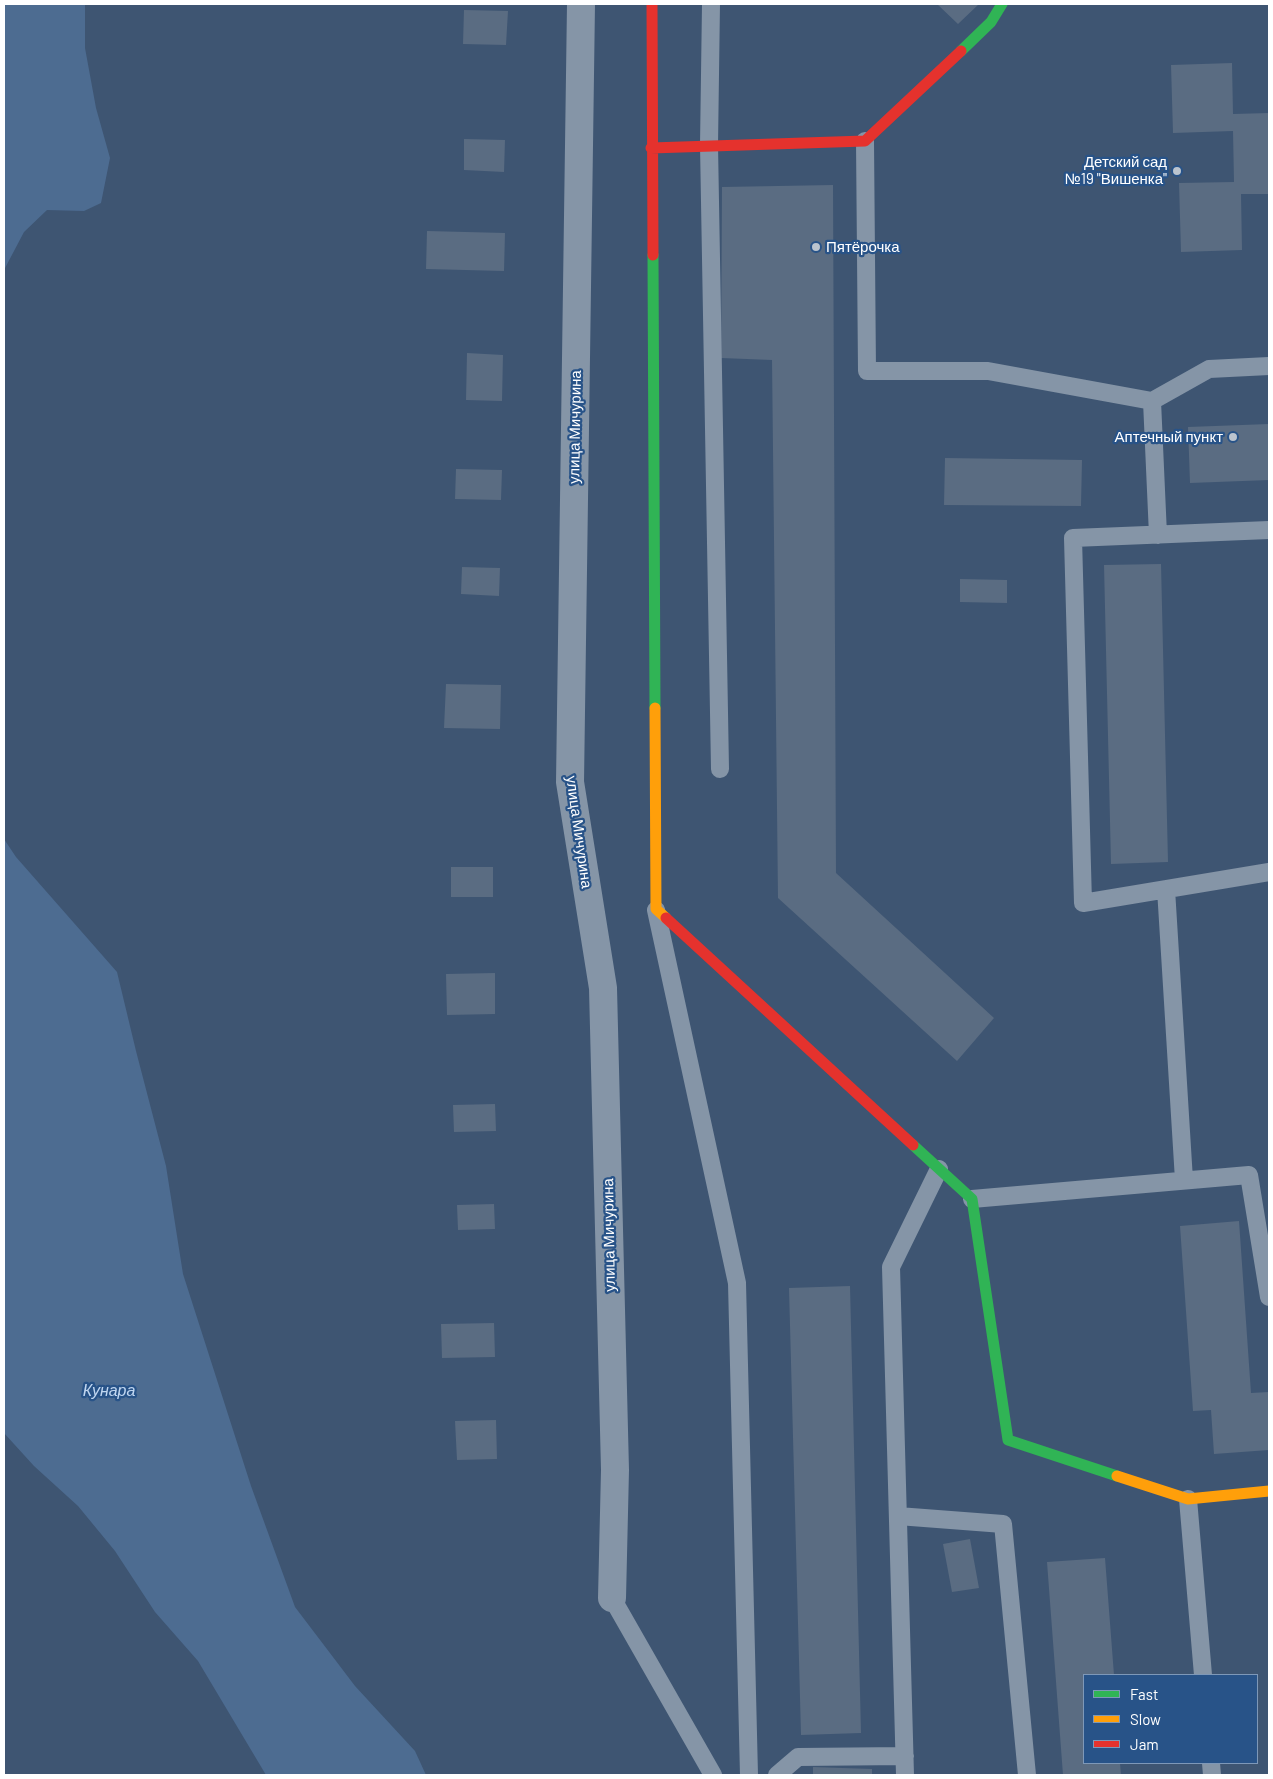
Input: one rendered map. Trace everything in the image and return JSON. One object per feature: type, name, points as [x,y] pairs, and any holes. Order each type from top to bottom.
[{"type":"street","name":"улица Мичурина","points":[[581,4],[570,782],[603,988],[615,1470],[612,1598]]},
{"type":"street","points":[[652,4],[651,148],[656,909],[972,1199],[1008,1440],[1188,1499],[1269,1491]]},
{"type":"street","points":[[651,148],[865,141],[991,22],[1002,4]]},
{"type":"lane","points":[[711,4],[709,146],[720,769]]},
{"type":"lane","points":[[865,141],[867,371],[988,371],[1152,401],[1209,369],[1269,366]]},
{"type":"lane","points":[[1152,401],[1158,534]]},
{"type":"lane","points":[[1269,530],[1073,538],[1083,903],[1269,872]]},
{"type":"lane","points":[[1166,889],[1184,1180]]},
{"type":"lane","points":[[656,909],[737,1283],[749,1775]]},
{"type":"lane","points":[[905,1775],[891,1267],[939,1169]]},
{"type":"lane","points":[[972,1199],[1250,1175],[1269,1296]]},
{"type":"lane","points":[[1188,1499],[1203,1674]]},
{"type":"lane","points":[[898,1516],[1003,1524],[1027,1775]]},
{"type":"lane","points":[[612,1598],[714,1775]]},
{"type":"lane","points":[[777,1775],[798,1757],[905,1756]]},
{"type":"water","points":[[4,4],[85,4],[85,48],[96,108],[110,158],[101,203],[84,211],[47,210],[24,232],[4,270]]},
{"type":"water","name":"Кунара","points":[[4,839],[16,857],[117,972],[166,1166],[183,1274],[251,1486],[295,1607],[355,1686],[415,1751],[426,1775],[266,1775],[198,1661],[155,1612],[115,1551],[78,1506],[34,1466],[4,1433]]},
{"type":"building","points":[[937,4],[979,4],[958,24]]},
{"type":"building","points":[[464,10],[508,11],[506,45],[463,44]]},
{"type":"building","points":[[1232,63],[1233,114],[1269,113],[1269,194],[1241,194],[1242,250],[1181,252],[1179,183],[1234,182],[1233,131],[1173,133],[1171,65]]},
{"type":"building","points":[[464,139],[505,140],[504,172],[464,170]]},
{"type":"building","points":[[833,185],[836,873],[994,1018],[957,1061],[778,898],[772,360],[721,358],[722,187]]},
{"type":"building","points":[[427,231],[505,233],[504,271],[426,269]]},
{"type":"building","points":[[467,353],[503,355],[502,401],[466,400]]},
{"type":"building","points":[[1269,424],[1269,480],[1190,483],[1188,427]]},
{"type":"building","points":[[945,458],[1082,460],[1081,506],[944,505]]},
{"type":"building","points":[[456,469],[502,470],[501,500],[455,499]]},
{"type":"building","points":[[1161,564],[1168,862],[1111,864],[1104,565]]},
{"type":"building","points":[[462,567],[500,568],[499,596],[461,594]]},
{"type":"building","points":[[960,579],[1007,580],[1007,603],[960,602]]},
{"type":"building","points":[[446,684],[501,685],[500,729],[444,728]]},
{"type":"building","points":[[451,867],[493,867],[493,897],[451,897]]},
{"type":"building","points":[[495,973],[495,1014],[447,1015],[446,974]]},
{"type":"building","points":[[495,1104],[496,1131],[454,1132],[453,1105]]},
{"type":"building","points":[[494,1204],[495,1229],[458,1230],[457,1205]]},
{"type":"building","points":[[1239,1221],[1251,1393],[1269,1392],[1269,1450],[1214,1454],[1211,1410],[1193,1411],[1180,1226]]},
{"type":"building","points":[[850,1286],[861,1733],[801,1735],[789,1288]]},
{"type":"building","points":[[494,1323],[495,1357],[442,1358],[441,1324]]},
{"type":"building","points":[[496,1420],[497,1459],[457,1460],[455,1421]]},
{"type":"building","points":[[970,1539],[979,1588],[952,1592],[943,1544]]},
{"type":"building","points":[[1105,1558],[1114,1674],[1083,1674],[1083,1764],[1120,1764],[1121,1775],[1063,1775],[1047,1562]]},
{"type":"building","points":[[813,1767],[872,1769],[872,1775],[813,1775]]},
{"type":"traffic: fast","points":[[961,51],[991,22],[1002,4]]},
{"type":"traffic: fast","points":[[653,255],[655,708]]},
{"type":"traffic: fast","points":[[913,1145],[972,1199],[1008,1440],[1117,1476]]},
{"type":"traffic: slow","points":[[655,708],[656,909],[666,918]]},
{"type":"traffic: slow","points":[[1117,1476],[1188,1499],[1269,1491]]},
{"type":"traffic: jam","points":[[652,4],[653,255]]},
{"type":"traffic: jam","points":[[651,148],[865,141],[961,51]]},
{"type":"traffic: jam","points":[[666,918],[913,1145]]},
{"type":"place","name":"Детский сад №19 \"Вишенка\"","points":[[1177,171]]},
{"type":"place","name":"Пятёрочка","points":[[816,247]]},
{"type":"place","name":"Аптечный пункт","points":[[1233,437]]}]
